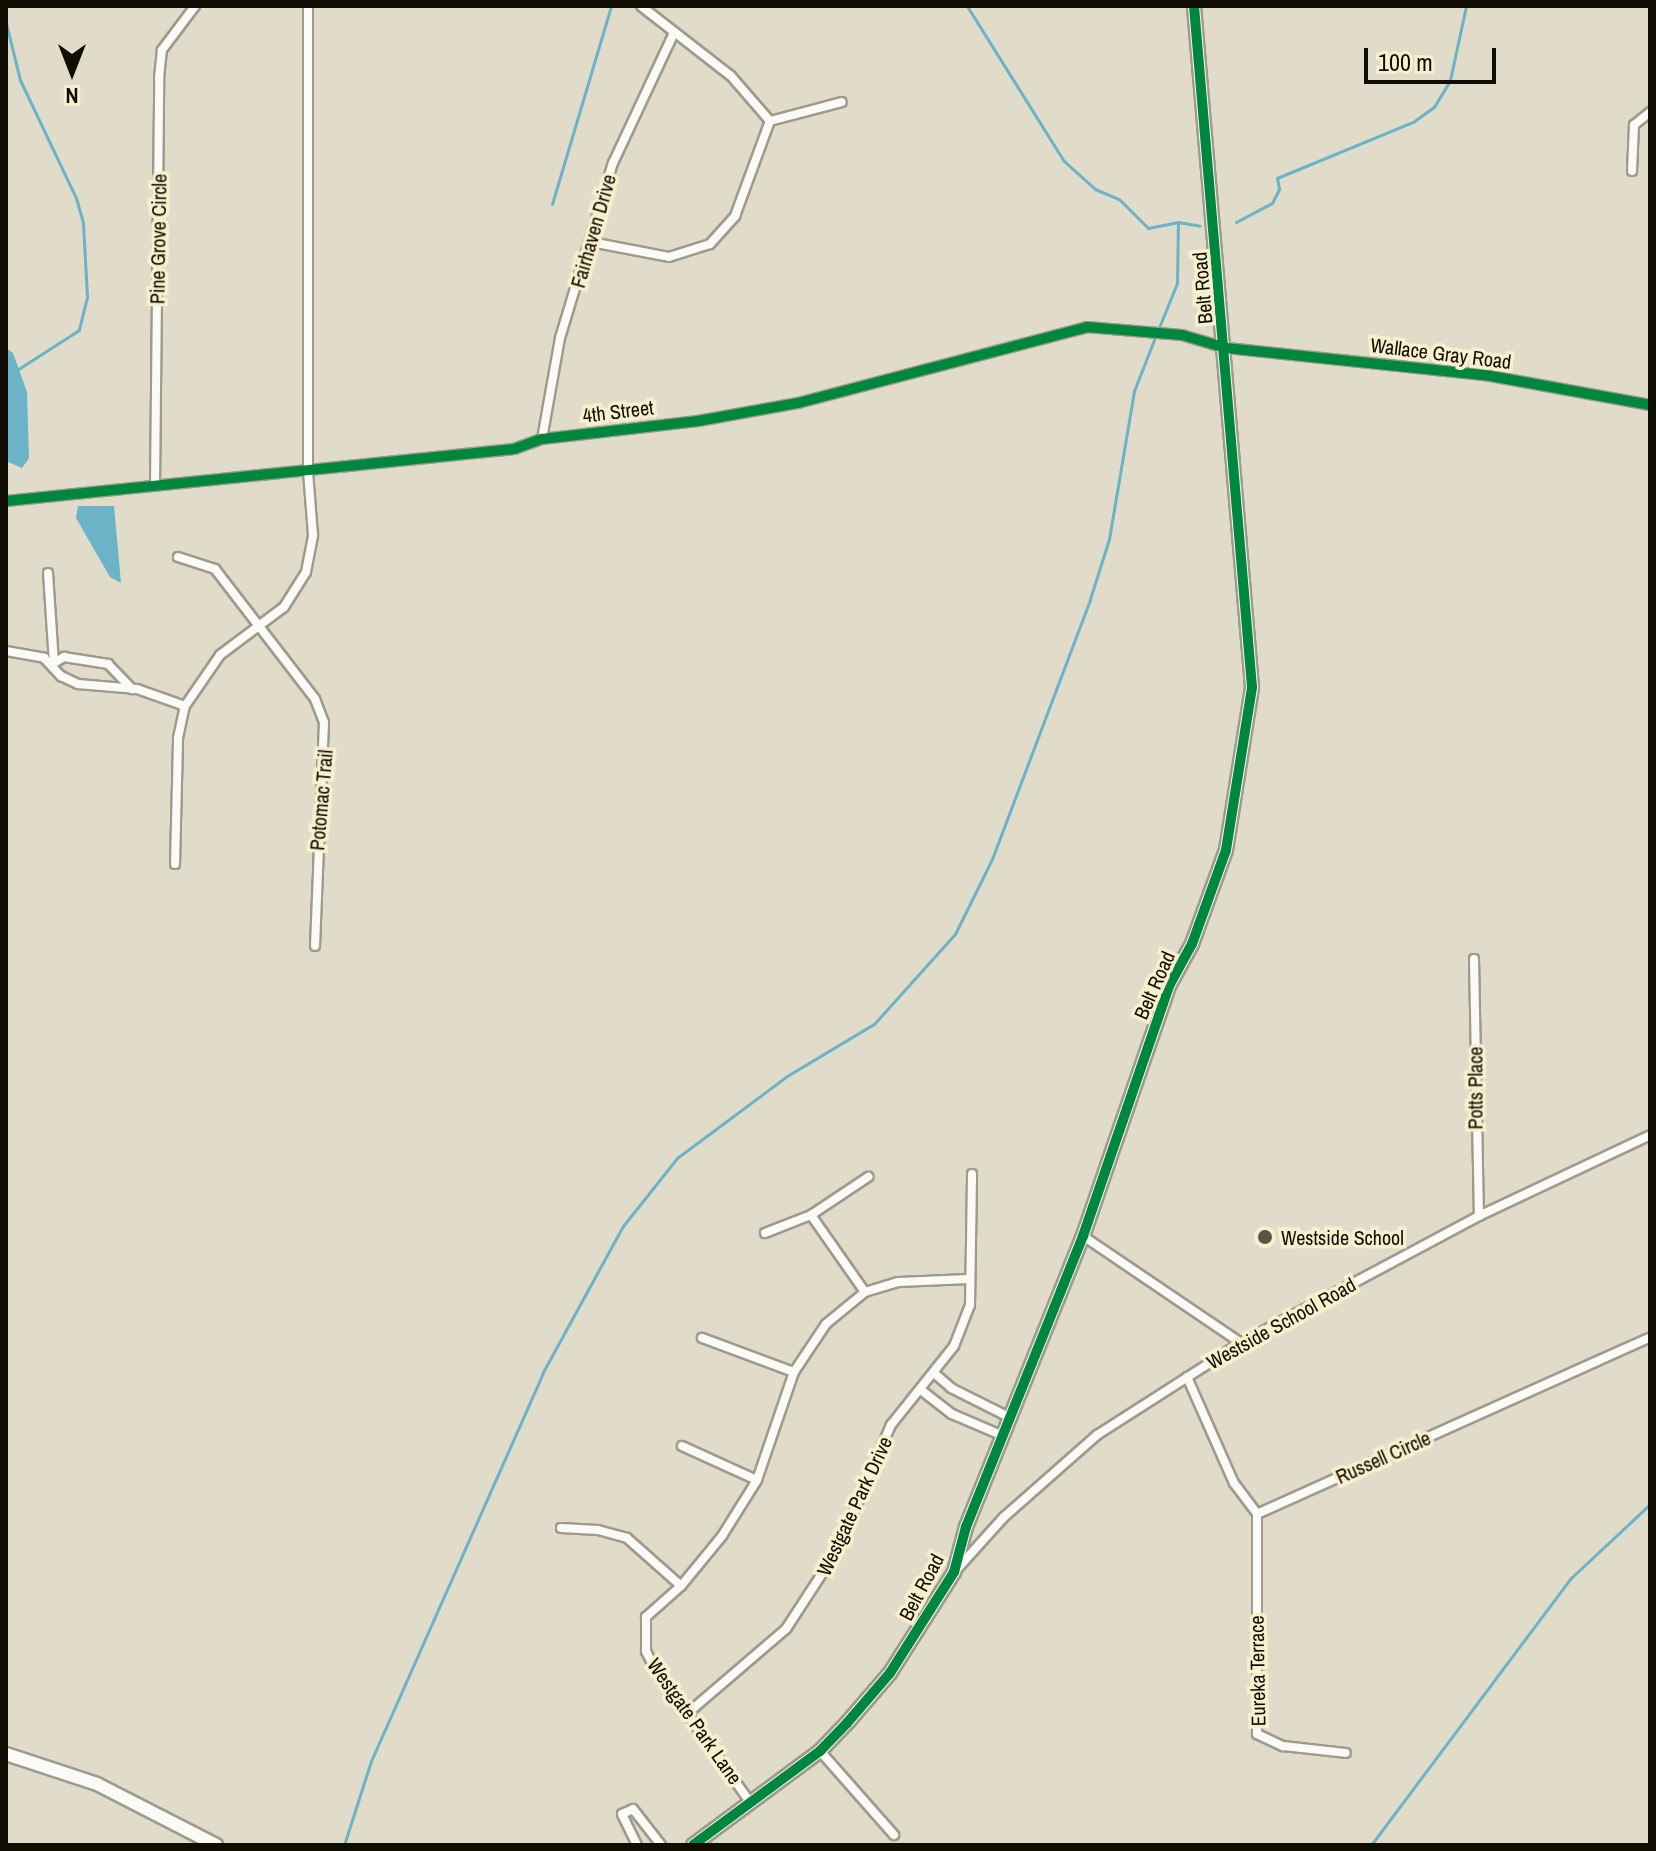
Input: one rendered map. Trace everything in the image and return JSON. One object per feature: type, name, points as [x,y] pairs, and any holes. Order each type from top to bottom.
[{"type":"street","name":"Pine Grove Circle","points":[[155,485],[159,78],[162,50],[195,6]]},
{"type":"street","points":[[175,864],[178,738],[185,706],[220,655],[284,607],[306,572],[313,535],[308,471],[308,6]]},
{"type":"street","points":[[641,6],[731,76],[770,121]]},
{"type":"street","name":"Belt Road","points":[[693,1845],[820,1751],[890,1673],[954,1572],[1001,1435],[1083,1236],[1170,984],[1192,944],[1226,850],[1252,687],[1226,348],[1194,6]]},
{"type":"street","name":"Fairhaven Drive","points":[[542,439],[560,338],[613,163],[674,33]]},
{"type":"street","points":[[770,121],[842,102]]},
{"type":"street","points":[[1632,171],[1634,125],[1650,112]]},
{"type":"street","points":[[591,242],[669,257],[710,244],[735,216],[770,121]]},
{"type":"street","name":"4th Street","points":[[6,501],[514,449],[542,439],[798,403],[1087,327],[1182,335],[1226,348]]},
{"type":"street","name":"Wallace Gray Road","points":[[1226,348],[1485,375],[1650,405]]},
{"type":"street","name":"Potomac Trail","points":[[178,557],[215,569],[315,699],[324,722],[315,946]]},
{"type":"street","points":[[48,573],[54,663],[61,676],[78,684],[132,689],[185,706]]},
{"type":"street","points":[[6,651],[54,663],[64,657],[108,664],[132,689]]},
{"type":"street","name":"Potts Place","points":[[1474,959],[1479,1216]]},
{"type":"street","name":"Westside School Road","points":[[954,1572],[1004,1517],[1097,1435],[1241,1343],[1479,1216],[1650,1135]]},
{"type":"street","name":"Westgate Park Drive","points":[[689,1712],[786,1629],[838,1549],[891,1425],[934,1373],[964,1325],[970,1279],[972,1174]]},
{"type":"street","points":[[765,1233],[811,1215],[868,1177]]},
{"type":"street","points":[[811,1215],[865,1292]]},
{"type":"street","points":[[1083,1236],[1241,1343]]},
{"type":"street","name":"Westgate Park Lane","points":[[750,1802],[689,1712],[655,1669],[644,1632],[653,1607],[681,1586],[722,1536],[757,1480],[794,1372],[826,1324],[865,1292],[898,1282],[970,1279]]},
{"type":"street","name":"Russell Circle","points":[[1257,1514],[1650,1337]]},
{"type":"street","points":[[702,1338],[794,1372]]},
{"type":"street","points":[[934,1373],[951,1388],[1009,1417]]},
{"type":"street","points":[[1187,1377],[1234,1483],[1257,1514]]},
{"type":"street","points":[[921,1390],[952,1414],[1001,1435]]},
{"type":"street","points":[[682,1446],[757,1480]]},
{"type":"street","name":"Eureka Terrace","points":[[1257,1514],[1257,1734],[1283,1746],[1346,1753]]},
{"type":"street","points":[[561,1528],[627,1538],[681,1586]]},
{"type":"street","points":[[820,1751],[894,1835]]},
{"type":"street","points":[[6,1754],[97,1784],[216,1845]]},
{"type":"street","points":[[637,1845],[622,1814],[633,1809],[661,1845]]},
{"type":"water","points":[[6,348],[13,353],[27,392],[29,458],[22,468],[6,461]]},
{"type":"water","points":[[78,506],[114,506],[121,583],[110,577],[76,518]]},
{"type":"waterway","points":[[552,204],[611,6]]},
{"type":"waterway","points":[[967,6],[1064,161],[1095,189],[1119,199],[1148,228],[1178,222],[1200,226]]},
{"type":"waterway","points":[[1236,222],[1272,203],[1279,189],[1277,178],[1413,122],[1434,107],[1450,80],[1466,6]]},
{"type":"waterway","points":[[6,23],[20,80],[76,198],[83,223],[87,297],[79,330],[17,370]]},
{"type":"waterway","points":[[1158,330],[1177,283],[1178,222]]},
{"type":"waterway","points":[[344,1845],[371,1761],[543,1372],[623,1226],[677,1158],[787,1076],[874,1024],[955,934],[992,859],[1090,599],[1109,539],[1134,391],[1155,337]]},
{"type":"waterway","points":[[1371,1845],[1571,1578],[1650,1504]]},
{"type":"cycle path","points":[[693,1845],[820,1751],[847,1723],[890,1673],[954,1572],[966,1527],[1083,1236],[1170,984],[1192,944],[1226,850],[1252,687],[1194,6]]},
{"type":"cycle path","points":[[6,501],[514,449],[542,439],[698,421],[798,403],[1087,327],[1182,335],[1226,348],[1485,375],[1650,405]]},
{"type":"place","name":"Westside School","points":[[1265,1237]]}]
